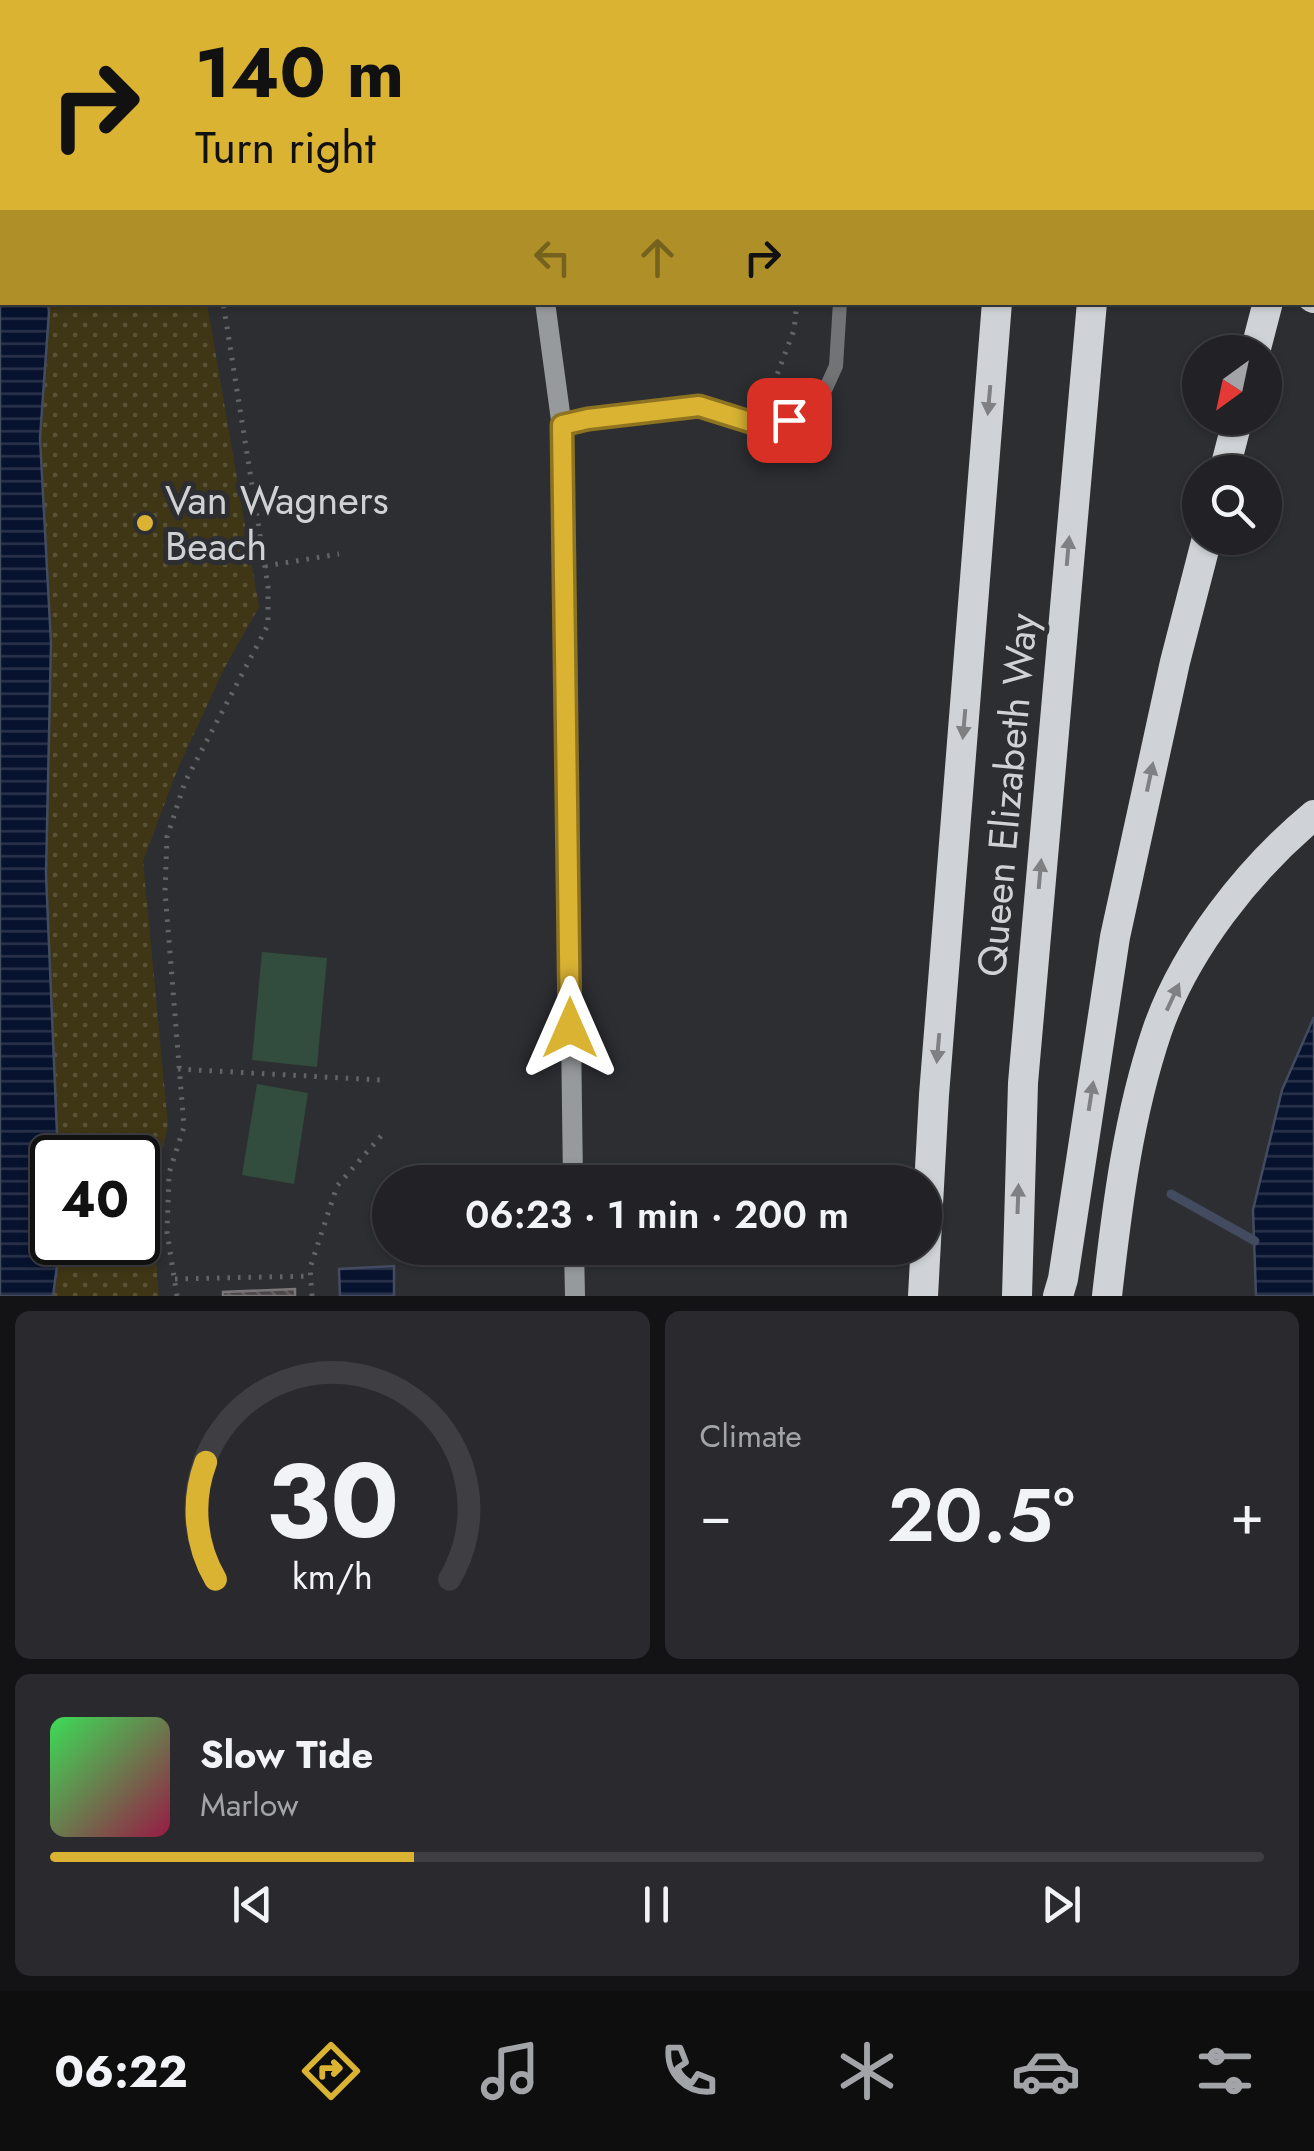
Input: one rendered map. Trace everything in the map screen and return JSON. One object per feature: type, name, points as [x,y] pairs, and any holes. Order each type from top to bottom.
[{"type":"highway","name":"Queen Elizabeth Way","points":[[923,1296],[934,1095],[997,305]]},
{"type":"highway","name":"Queen Elizabeth Way","points":[[1017,1296],[1023,1083],[1092,305]]},
{"type":"highway","points":[[1259,335],[1267,305]]},
{"type":"highway","points":[[1058,1296],[1114,937],[1174,662],[1202,555]]},
{"type":"highway","points":[[1107,1296],[1129,1136],[1158,1030],[1186,969],[1228,906],[1314,815]]},
{"type":"street","points":[[545,305],[562,425],[572,1165]]},
{"type":"street","points":[[574,1265],[575,1296]]},
{"type":"lane","points":[[562,425],[699,406],[766,427],[789,420],[810,406],[826,388],[836,366],[840,305]]},
{"type":"path","points":[[177,1296],[167,1232],[169,1173],[184,1126],[165,891],[167,838],[184,782],[268,624],[265,566],[223,305]]},
{"type":"path","points":[[724,414],[772,388],[794,330],[798,305]]},
{"type":"path","points":[[265,566],[338,554]]},
{"type":"path","points":[[178,1069],[380,1080]]},
{"type":"path","points":[[312,1296],[310,1268],[336,1186],[381,1136]]},
{"type":"path","points":[[175,1279],[311,1276]]},
{"type":"green space","points":[[262,952],[327,958],[317,1067],[252,1060]]},
{"type":"green space","points":[[257,1084],[308,1093],[294,1184],[242,1175]]},
{"type":"sand","name":"Van Wagners Beach","points":[[48,305],[207,305],[259,607],[225,667],[178,768],[143,861],[168,1125],[160,1159],[160,1135],[57,1135],[46,874],[51,643],[40,438]]},
{"type":"sand","name":"Van Wagners Beach","points":[[57,1265],[156,1265],[159,1296],[53,1296]]},
{"type":"water","points":[[0,305],[48,305],[49,312],[40,438],[51,643],[46,874],[57,1135],[30,1135],[30,1265],[57,1265],[53,1296],[0,1296]]},
{"type":"water","points":[[1314,1017],[1314,1296],[1256,1296],[1253,1210],[1282,1090]]},
{"type":"water","points":[[394,1266],[394,1296],[340,1296],[339,1269]]},
{"type":"building","points":[[295,1289],[295,1296],[223,1296],[223,1292]]},
{"type":"waterway","points":[[1171,1194],[1255,1241]]},
{"type":"place","name":"Van Wagners Beach","points":[[145,523]]},
{"type":"route","points":[[570,1028],[562,425],[699,406],[766,427],[789,420]]}]
